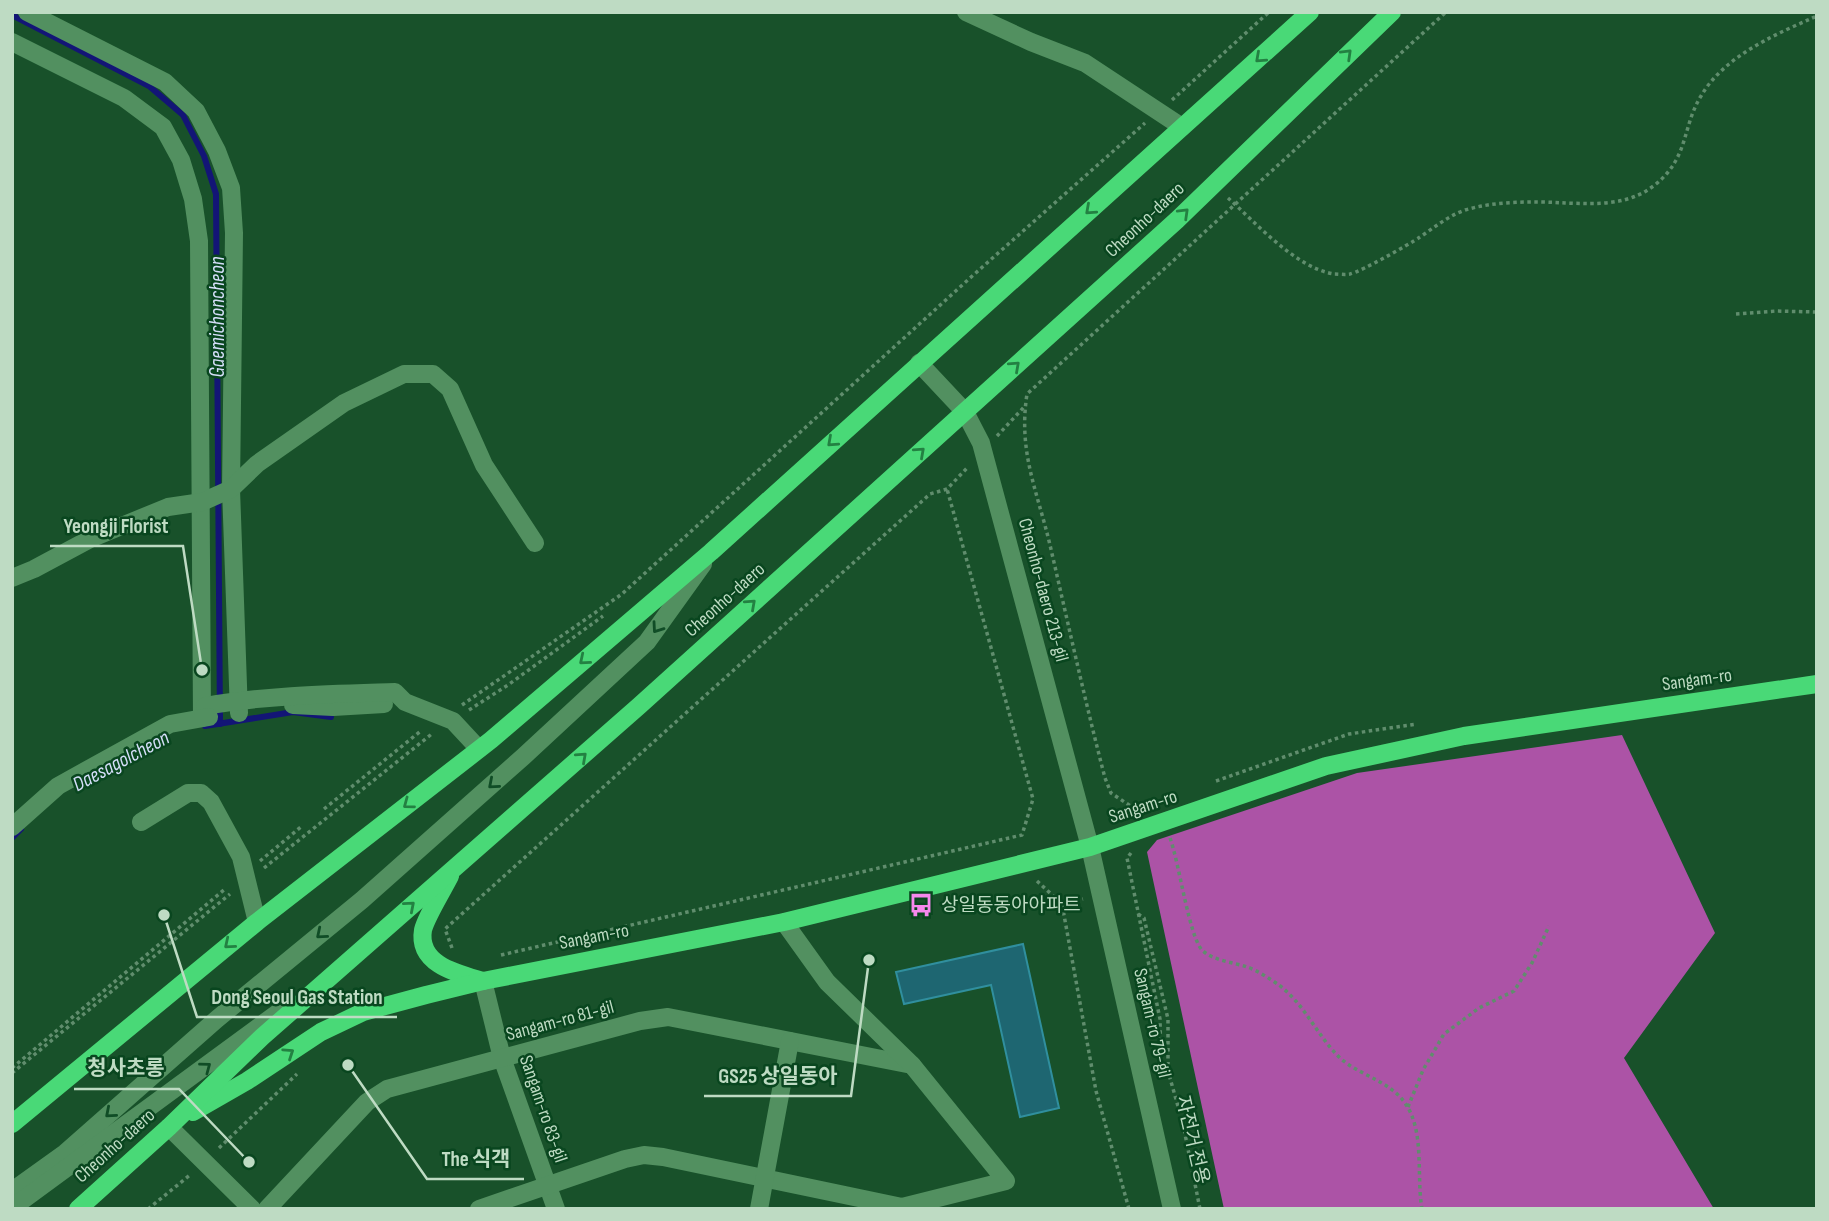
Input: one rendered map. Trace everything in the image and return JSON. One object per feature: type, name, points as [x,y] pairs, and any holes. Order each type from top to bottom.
[{"type":"main road","points":[[12,1125],[257,922],[479,749],[711,552],[1311,12]]},
{"type":"main road","name":"Cheonho-daero","points":[[78,1209],[169,1127],[262,1037],[629,716],[965,412],[1213,185],[1392,12]]},
{"type":"main road","name":"Sangam-ro","points":[[169,1127],[247,1081],[321,1032],[373,1009],[483,981],[784,922],[1090,847],[1326,766],[1464,736],[1817,684]]},
{"type":"main road","points":[[453,869],[423,931],[425,947],[433,961],[450,971],[483,981]]},
{"type":"street","points":[[27,12],[164,82],[197,111],[217,151],[231,188],[234,233],[231,489],[222,710]]},
{"type":"street","points":[[966,12],[1085,63],[1182,127]]},
{"type":"street","points":[[12,42],[124,98],[163,127],[181,160],[193,198],[199,241],[202,502],[222,710]]},
{"type":"street","name":"Cheonho-daero 213-gil","points":[[919,363],[965,412],[981,443],[1090,847]]},
{"type":"street","points":[[12,578],[90,539],[169,507],[202,502],[231,489],[257,464],[344,403],[404,374],[433,374],[450,388],[484,465],[535,543]]},
{"type":"street","points":[[12,1191],[65,1153],[217,1019],[362,900],[533,748],[648,642],[711,552]]},
{"type":"street","points":[[12,827],[58,786],[170,724],[222,710],[405,702],[458,713],[479,749]]},
{"type":"street","points":[[141,822],[188,793],[201,793],[211,802],[241,857],[248,876],[257,922]]},
{"type":"street","name":"Sangam-ro 79-gil","points":[[1090,847],[1172,1209]]},
{"type":"street","points":[[479,1209],[625,1159],[644,1155],[902,1207],[1006,1181],[912,1065],[827,982],[784,922]]},
{"type":"street","points":[[12,1208],[340,967]]},
{"type":"street","name":"Sangam-ro 83-gil","points":[[483,981],[502,1058],[556,1209]]},
{"type":"street","name":"Sangam-ro 81-gil","points":[[267,1209],[366,1102],[387,1089],[640,1021],[668,1017],[912,1065]]},
{"type":"street","points":[[760,1209],[790,1041]]},
{"type":"street","points":[[169,1127],[253,1209]]},
{"type":"path","points":[[12,1073],[248,876],[458,713],[622,594],[970,278],[1269,12]]},
{"type":"path","points":[[1132,807],[1111,793],[1105,778],[1074,657],[1049,544],[1024,450],[1027,394],[1446,12]]},
{"type":"path","points":[[1213,185],[1281,245],[1322,272],[1338,274],[1351,274],[1419,238],[1444,219],[1466,210],[1513,204],[1563,202],[1600,205],[1627,200],[1655,184],[1677,161],[1700,97],[1714,78],[1777,33],[1817,16]]},
{"type":"path","points":[[1736,314],[1817,312]]},
{"type":"path","points":[[453,952],[445,929],[930,494],[947,489],[1033,799],[1022,835],[497,956]]},
{"type":"path","points":[[622,603],[632,594]]},
{"type":"path","points":[[458,713],[508,685],[611,610]]},
{"type":"path","points":[[324,809],[429,724]]},
{"type":"path","points":[[248,876],[302,826]]},
{"type":"path","points":[[1168,832],[1182,879],[1192,931],[1202,951],[1223,961],[1249,967],[1279,985],[1311,1019],[1338,1056],[1394,1090],[1408,1107],[1417,1129],[1422,1209]]},
{"type":"path","points":[[1137,846],[1127,858],[1136,913],[1160,1019],[1161,1069]]},
{"type":"path","points":[[12,1068],[225,889]]},
{"type":"path","points":[[1062,904],[1096,1091],[1129,1209]]},
{"type":"path","points":[[1136,913],[1144,918],[1168,1019],[1168,1071],[1183,1124],[1200,1209]]},
{"type":"path","points":[[1408,1107],[1423,1070],[1444,1034],[1479,1008],[1514,991],[1532,963],[1549,926]]},
{"type":"path","points":[[148,1209],[204,1162],[305,1065]]},
{"type":"shaded area","points":[[1622,735],[1715,933],[1624,1058],[1714,1209],[1224,1209],[1147,852],[1157,840],[1357,773]]},
{"type":"building","points":[[1023,944],[1059,1108],[1020,1117],[991,985],[904,1004],[896,972]]},
{"type":"waterway","name":"Gaemichoncheon","points":[[12,15],[149,86],[183,115],[204,156],[216,194],[220,724]]},
{"type":"waterway","name":"Daesagolcheon","points":[[205,726],[293,712],[331,717]]},
{"type":"waterway","name":"Daesagolcheon","points":[[12,838],[21,829]]},
{"type":"place","name":"Yeongji Florist","points":[[202,670]]},
{"type":"place","name":"상일동동아아파트","points":[[921,905]]},
{"type":"place","name":"Dong Seoul Gas Station","points":[[164,915]]},
{"type":"place","name":"GS25 상일동아","points":[[869,960]]},
{"type":"place","name":"The 식객","points":[[348,1065]]},
{"type":"place","name":"청사초롱","points":[[249,1162]]}]
